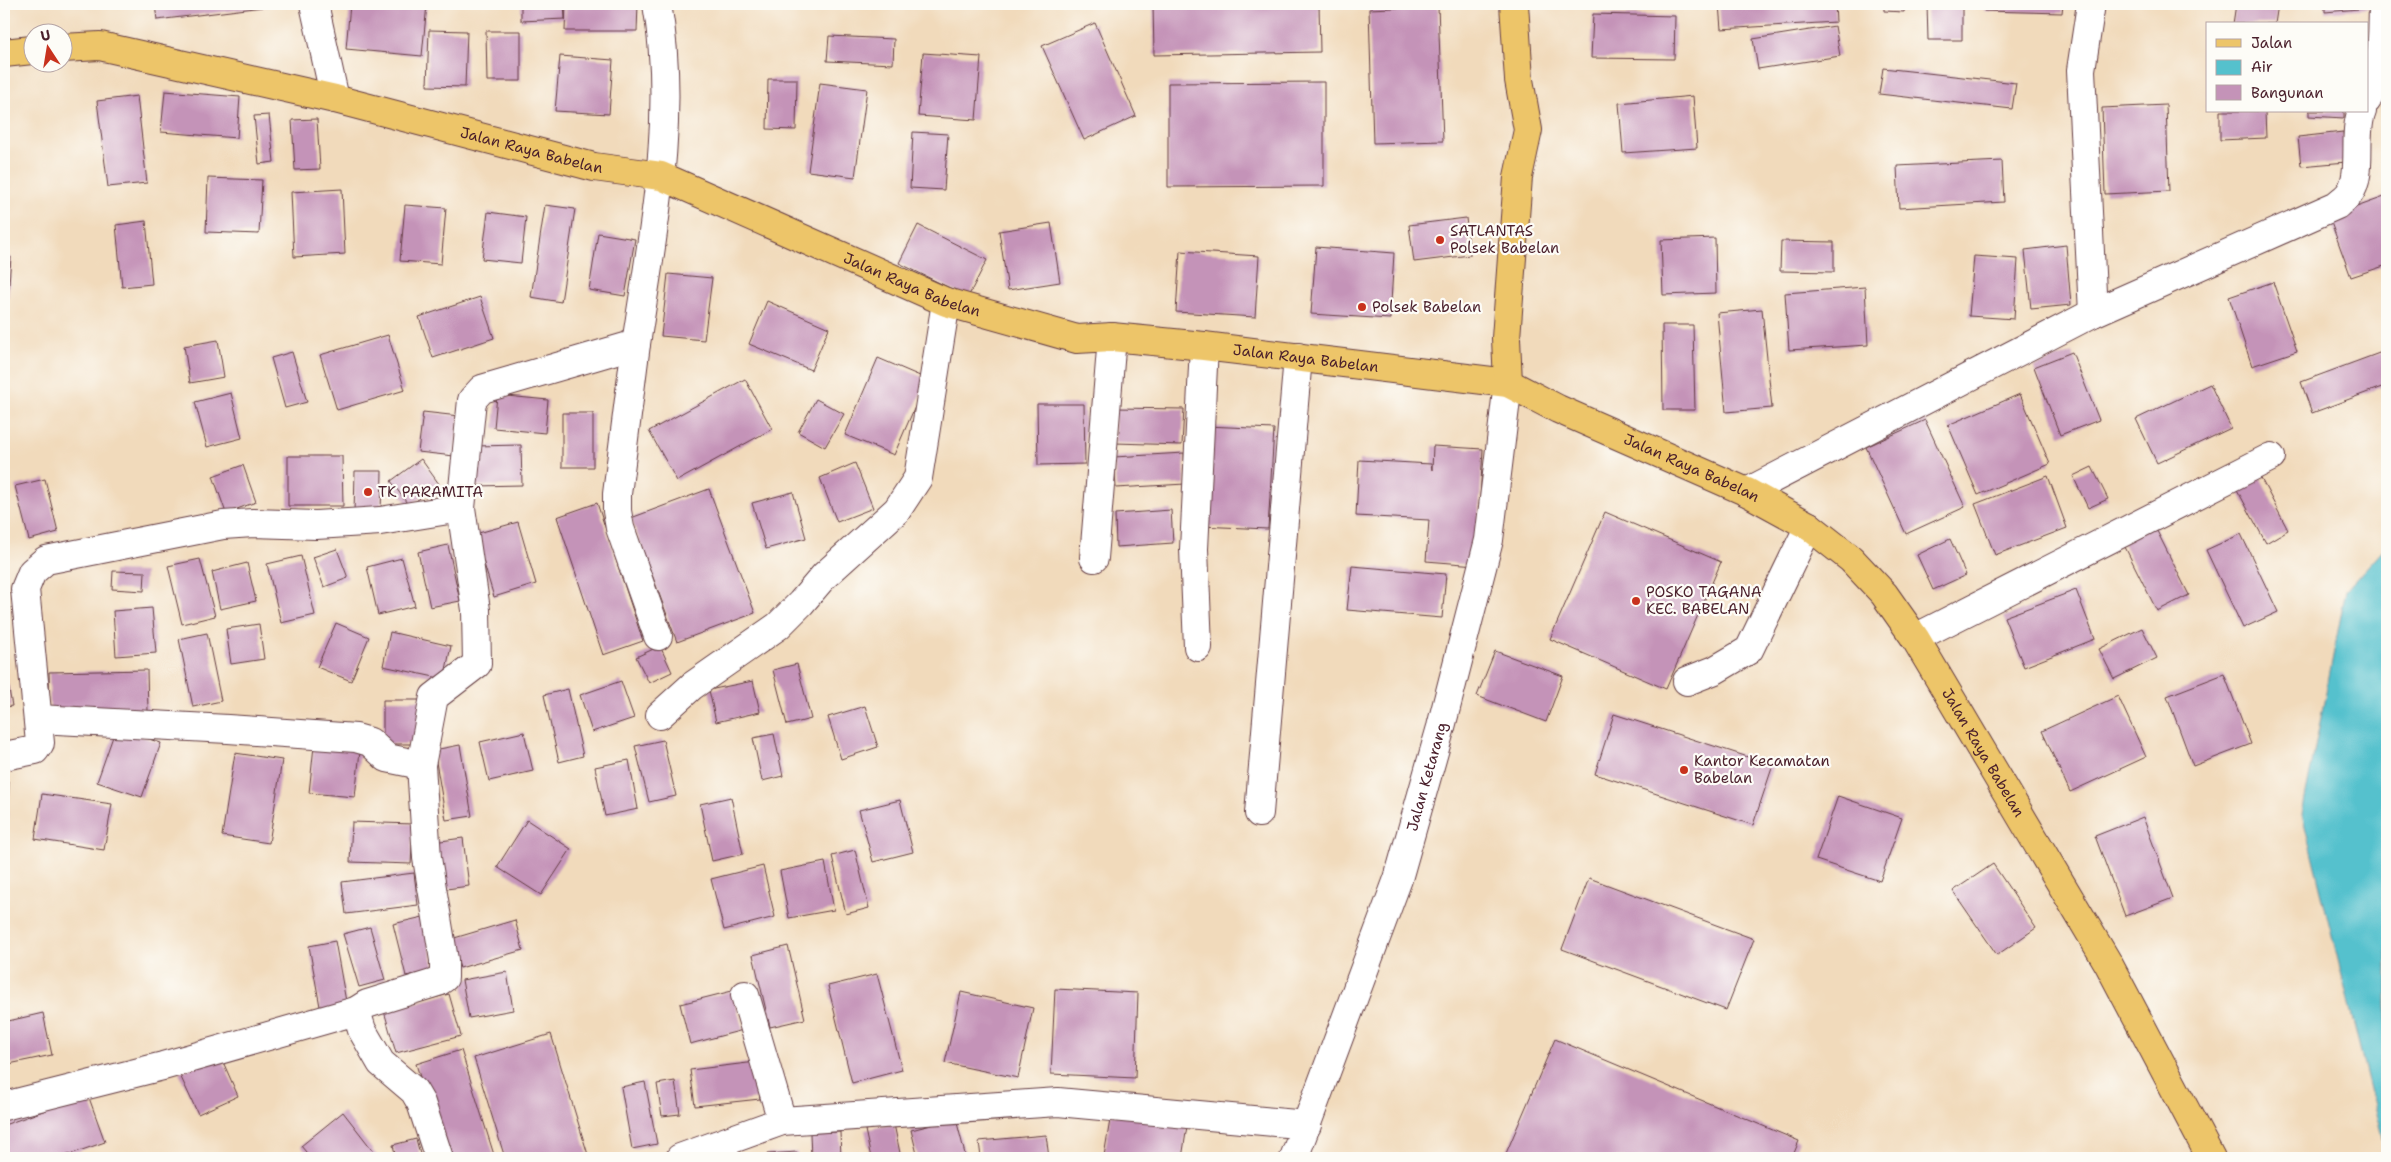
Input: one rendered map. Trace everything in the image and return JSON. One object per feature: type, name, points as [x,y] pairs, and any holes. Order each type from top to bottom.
[{"type":"main road","points":[[1508,383],[1506,338],[1518,177],[1528,130],[1519,80],[1514,4]]},
{"type":"main road","name":"Jalan Raya Babelan","points":[[72,47],[100,46],[335,99],[594,167],[661,176],[946,302],[1077,339],[1112,338],[1204,346],[1508,383],[1558,409],[1747,492],[1809,526],[1851,558],[1884,594],[1915,638],[2108,962],[2211,1158]]},
{"type":"main road","points":[[4,53],[22,51]]},
{"type":"street","points":[[314,4],[335,99]]},
{"type":"street","points":[[657,4],[662,29],[664,107],[661,176],[636,344],[617,494],[617,511],[620,528],[658,636]]},
{"type":"street","points":[[2091,4],[2081,70],[2093,313]]},
{"type":"street","points":[[2368,98],[2377,81],[2382,56],[2383,4]]},
{"type":"street","points":[[1747,492],[2093,313],[2337,205],[2349,194],[2355,176],[2357,126],[2362,112]]},
{"type":"street","points":[[660,715],[692,686],[778,626],[824,576],[897,510],[918,478],[946,302]]},
{"type":"street","points":[[1094,558],[1112,338]]},
{"type":"street","points":[[4,1106],[163,1066],[356,1011],[367,1004],[438,982],[444,978],[446,969],[427,858],[421,765],[434,697],[477,664],[476,610],[461,508],[472,400],[482,389],[636,344]]},
{"type":"street","points":[[1198,647],[1194,549],[1204,346]]},
{"type":"street","points":[[1259,813],[1298,357]]},
{"type":"street","name":"Jalan Ketarang","points":[[1294,1158],[1398,879],[1441,727],[1489,540],[1508,383]]},
{"type":"street","points":[[1915,638],[2271,457]]},
{"type":"street","points":[[4,756],[24,754],[38,747],[38,719],[26,589],[32,572],[46,560],[223,525],[253,523],[316,526],[380,521],[461,508]]},
{"type":"street","points":[[1687,681],[1715,670],[1749,650],[1809,526]]},
{"type":"street","points":[[38,719],[356,738],[370,742],[387,758],[421,765]]},
{"type":"street","points":[[745,996],[782,1121]]},
{"type":"street","points":[[356,1011],[362,1030],[381,1063],[414,1091],[421,1104],[439,1158]]},
{"type":"street","points":[[680,1158],[782,1121],[1058,1102],[1307,1125]]},
{"type":"water","points":[[2387,545],[2387,1158],[2302,814],[2346,590]]},
{"type":"building","points":[[155,4],[270,4],[271,6],[157,20]]},
{"type":"building","points":[[350,4],[427,4],[422,56],[346,49]]},
{"type":"building","points":[[521,4],[564,4],[565,19],[521,21]]},
{"type":"building","points":[[566,4],[638,4],[637,31],[565,31]]},
{"type":"building","points":[[1153,4],[1319,4],[1320,52],[1154,55]]},
{"type":"building","points":[[1719,4],[1835,4],[1836,22],[1721,29]]},
{"type":"building","points":[[1884,4],[1905,4],[1904,12],[1884,11]]},
{"type":"building","points":[[1927,4],[1962,4],[1962,40],[1928,40]]},
{"type":"building","points":[[1984,4],[2063,4],[2062,13],[1984,11]]},
{"type":"building","points":[[2236,4],[2278,4],[2275,22],[2233,22]]},
{"type":"building","points":[[2325,4],[2369,4],[2370,8],[2325,12]]},
{"type":"building","points":[[1438,6],[1443,141],[1373,143],[1369,9]]},
{"type":"building","points":[[1593,14],[1675,16],[1674,59],[1591,58]]},
{"type":"building","points":[[1095,23],[1136,116],[1084,140],[1042,46]]},
{"type":"building","points":[[1835,26],[1840,56],[1758,69],[1753,39]]},
{"type":"building","points":[[429,30],[467,31],[465,87],[427,86]]},
{"type":"building","points":[[486,31],[521,31],[521,81],[487,81]]},
{"type":"building","points":[[829,36],[894,39],[893,64],[827,61]]},
{"type":"building","points":[[923,53],[981,57],[976,120],[918,116]]},
{"type":"building","points":[[560,56],[613,60],[609,114],[555,111]]},
{"type":"building","points":[[1883,68],[2016,83],[2012,109],[1879,94]]},
{"type":"building","points":[[768,79],[797,79],[796,130],[767,129]]},
{"type":"building","points":[[1324,82],[1324,186],[1168,187],[1168,83]]},
{"type":"building","points":[[820,83],[867,89],[855,177],[808,171]]},
{"type":"building","points":[[165,91],[240,97],[237,138],[161,132]]},
{"type":"building","points":[[137,96],[147,183],[108,187],[97,101]]},
{"type":"building","points":[[1693,96],[1697,148],[1623,153],[1619,103]]},
{"type":"building","points":[[2166,105],[2169,191],[2105,194],[2102,108]]},
{"type":"building","points":[[2220,112],[2265,112],[2266,138],[2220,140]]},
{"type":"building","points":[[2309,112],[2344,112],[2344,118],[2309,116]]},
{"type":"building","points":[[269,115],[274,162],[259,164],[254,116]]},
{"type":"building","points":[[317,119],[320,169],[295,170],[292,120]]},
{"type":"building","points":[[913,132],[948,134],[944,190],[910,188]]},
{"type":"building","points":[[2343,132],[2346,162],[2301,166],[2298,137]]},
{"type":"building","points":[[2002,161],[2004,202],[1899,208],[1897,166]]},
{"type":"building","points":[[208,178],[262,180],[259,234],[206,232]]},
{"type":"building","points":[[342,189],[345,254],[294,257],[291,192]]},
{"type":"building","points":[[2387,196],[2387,265],[2351,277],[2329,217]]},
{"type":"building","points":[[405,205],[446,208],[441,264],[400,261]]},
{"type":"building","points":[[545,205],[575,209],[561,302],[531,297]]},
{"type":"building","points":[[488,212],[526,217],[521,263],[482,259]]},
{"type":"building","name":"SATLANTAS Polsek Babelan","points":[[1466,218],[1470,255],[1414,262],[1409,225]]},
{"type":"building","points":[[146,221],[152,284],[122,287],[116,225]]},
{"type":"building","points":[[1051,223],[1060,282],[1008,290],[999,231]]},
{"type":"building","points":[[918,225],[987,260],[968,297],[899,263]]},
{"type":"building","points":[[598,233],[635,239],[625,296],[589,290]]},
{"type":"building","points":[[1715,238],[1716,293],[1663,295],[1661,240]]},
{"type":"building","points":[[1781,241],[1834,242],[1834,272],[1780,271]]},
{"type":"building","points":[[2066,245],[2071,305],[2031,309],[2025,250]]},
{"type":"building","name":"Polsek Babelan","points":[[1316,247],[1394,253],[1390,319],[1311,314]]},
{"type":"building","points":[[1180,251],[1259,256],[1255,317],[1176,312]]},
{"type":"building","points":[[1974,256],[2018,259],[2014,319],[1969,316]]},
{"type":"building","points":[[4,257],[11,257],[8,298],[4,298]]},
{"type":"building","points":[[668,274],[712,278],[704,340],[661,336]]},
{"type":"building","points":[[2273,282],[2297,351],[2252,366],[2229,297]]},
{"type":"building","points":[[1865,287],[1868,345],[1789,350],[1785,293]]},
{"type":"building","points":[[480,297],[494,338],[433,358],[419,317]]},
{"type":"building","points":[[767,301],[829,328],[811,370],[749,344]]},
{"type":"building","points":[[1762,309],[1772,408],[1726,412],[1717,313]]},
{"type":"building","points":[[1662,325],[1693,325],[1695,410],[1663,410]]},
{"type":"building","points":[[388,335],[405,390],[337,410],[320,355]]},
{"type":"building","points":[[218,340],[224,377],[190,383],[184,346]]},
{"type":"building","points":[[292,352],[307,402],[285,408],[271,358]]},
{"type":"building","points":[[2072,352],[2099,420],[2060,435],[2034,367]]},
{"type":"building","points":[[2382,352],[2387,365],[2387,385],[2312,413],[2301,382]]},
{"type":"building","points":[[878,358],[927,379],[894,455],[845,435]]},
{"type":"building","points":[[745,379],[772,429],[677,481],[649,431]]},
{"type":"building","points":[[2210,384],[2231,428],[2157,463],[2136,419]]},
{"type":"building","points":[[231,393],[242,438],[207,447],[195,402]]},
{"type":"building","points":[[2020,394],[2050,464],[1978,495],[1948,425]]},
{"type":"building","points":[[497,395],[548,400],[545,433],[494,428]]},
{"type":"building","points":[[816,399],[844,414],[825,447],[798,432]]},
{"type":"building","points":[[1037,404],[1084,404],[1085,464],[1038,465]]},
{"type":"building","points":[[1115,408],[1184,409],[1182,445],[1115,443]]},
{"type":"building","points":[[423,412],[459,416],[454,456],[418,452]]},
{"type":"building","points":[[562,413],[593,413],[593,467],[562,467]]},
{"type":"building","points":[[1925,420],[1965,507],[1906,534],[1866,447]]},
{"type":"building","points":[[1206,426],[1274,429],[1268,529],[1200,526]]},
{"type":"building","points":[[521,445],[522,485],[476,486],[476,446]]},
{"type":"building","points":[[1433,446],[1483,449],[1476,565],[1426,561],[1429,520],[1356,516],[1359,460],[1431,464],[1432,470]]},
{"type":"building","points":[[1184,453],[1185,484],[1116,488],[1114,457]]},
{"type":"building","points":[[288,456],[342,456],[343,506],[288,506]]},
{"type":"building","points":[[421,459],[439,484],[409,506],[391,481]]},
{"type":"building","points":[[855,463],[873,508],[837,522],[820,478]]},
{"type":"building","points":[[243,465],[256,502],[226,513],[213,476]]},
{"type":"building","points":[[2092,467],[2108,499],[2088,508],[2073,476]]},
{"type":"building","name":"TK PARAMITA","points":[[355,471],[382,471],[381,515],[354,514]]},
{"type":"building","points":[[2257,471],[2288,530],[2266,543],[2234,484]]},
{"type":"building","points":[[2048,476],[2067,528],[1995,555],[1975,504]]},
{"type":"building","points":[[45,479],[58,532],[29,540],[15,486]]},
{"type":"building","points":[[709,489],[755,613],[677,642],[631,518]]},
{"type":"building","points":[[793,492],[806,538],[766,549],[752,503]]},
{"type":"building","points":[[597,503],[643,641],[603,655],[557,517]]},
{"type":"building","points":[[1171,510],[1173,543],[1116,547],[1115,514]]},
{"type":"building","name":"POSKO TAGANA KEC. BABELAN","points":[[1605,512],[1721,562],[1666,689],[1550,639]]},
{"type":"building","points":[[518,522],[536,584],[494,597],[475,534]]},
{"type":"building","points":[[2154,525],[2189,595],[2157,611],[2122,541]]},
{"type":"building","points":[[2241,534],[2278,612],[2243,628],[2206,550]]},
{"type":"building","points":[[1950,539],[1966,575],[1933,590],[1917,555]]},
{"type":"building","points":[[448,545],[460,601],[430,607],[418,552]]},
{"type":"building","points":[[337,549],[348,578],[324,587],[313,557]]},
{"type":"building","points":[[301,556],[315,615],[281,623],[267,564]]},
{"type":"building","points":[[402,558],[415,606],[378,615],[367,567]]},
{"type":"building","points":[[200,559],[215,616],[182,624],[168,566]]},
{"type":"building","points":[[247,563],[256,601],[220,609],[212,572]]},
{"type":"building","points":[[1352,566],[1446,574],[1442,618],[1347,610]]},
{"type":"building","points":[[113,571],[145,572],[144,591],[112,589]]},
{"type":"building","points":[[2076,590],[2095,639],[2024,667],[2004,617]]},
{"type":"building","points":[[152,608],[156,653],[116,656],[113,611]]},
{"type":"building","points":[[336,623],[369,637],[351,681],[317,667]]},
{"type":"building","points":[[259,624],[264,659],[231,664],[226,629]]},
{"type":"building","points":[[2142,628],[2157,658],[2114,679],[2099,649]]},
{"type":"building","points":[[390,632],[451,646],[444,679],[383,666]]},
{"type":"building","points":[[207,633],[221,701],[193,707],[179,639]]},
{"type":"building","points":[[660,646],[672,672],[649,683],[636,657]]},
{"type":"building","points":[[1495,651],[1563,676],[1546,722],[1477,696]]},
{"type":"building","points":[[4,662],[12,706],[4,707]]},
{"type":"building","points":[[797,664],[811,719],[787,725],[773,670]]},
{"type":"building","points":[[147,670],[148,712],[50,713],[49,672]]},
{"type":"building","points":[[2224,674],[2251,744],[2193,766],[2167,696]]},
{"type":"building","points":[[621,681],[634,718],[592,732],[580,695]]},
{"type":"building","points":[[753,681],[760,712],[716,722],[709,690]]},
{"type":"building","points":[[568,689],[583,756],[559,762],[544,695]]},
{"type":"building","points":[[2118,696],[2146,757],[2070,792],[2042,731]]},
{"type":"building","points":[[383,700],[421,700],[420,744],[383,744]]},
{"type":"building","points":[[865,706],[878,747],[841,759],[828,717]]},
{"type":"building","name":"Kantor Kecamatan Babelan","points":[[1614,714],[1773,765],[1753,825],[1595,774]]},
{"type":"building","points":[[116,728],[161,743],[142,797],[97,782]]},
{"type":"building","points":[[524,732],[533,771],[489,781],[480,742]]},
{"type":"building","points":[[774,734],[783,776],[762,781],[753,738]]},
{"type":"building","points":[[663,740],[676,796],[649,802],[635,746]]},
{"type":"building","points":[[460,745],[472,816],[446,820],[434,750]]},
{"type":"building","points":[[314,746],[360,751],[355,797],[309,793]]},
{"type":"building","points":[[235,753],[282,760],[269,843],[222,836]]},
{"type":"building","points":[[629,760],[638,809],[605,816],[595,767]]},
{"type":"building","points":[[4,782],[9,782],[7,844],[4,844]]},
{"type":"building","points":[[42,794],[112,804],[104,850],[35,839]]},
{"type":"building","points":[[1838,796],[1902,818],[1880,881],[1816,860]]},
{"type":"building","points":[[731,797],[743,854],[712,861],[700,804]]},
{"type":"building","points":[[900,800],[913,852],[873,862],[859,810]]},
{"type":"building","points":[[2143,817],[2173,898],[2125,916],[2095,836]]},
{"type":"building","points":[[527,820],[571,849],[541,895],[497,867]]},
{"type":"building","points":[[352,822],[413,824],[411,864],[350,862]]},
{"type":"building","points":[[463,838],[469,886],[439,890],[433,842]]},
{"type":"building","points":[[855,850],[869,908],[846,914],[832,856]]},
{"type":"building","points":[[825,862],[834,910],[789,918],[780,871]]},
{"type":"building","points":[[1993,864],[2036,928],[1997,955],[1953,891]]},
{"type":"building","points":[[763,866],[775,917],[724,930],[711,879]]},
{"type":"building","points":[[414,873],[418,905],[346,914],[342,882]]},
{"type":"building","points":[[1589,878],[1754,939],[1726,1010],[1562,949]]},
{"type":"building","points":[[423,917],[435,970],[406,976],[393,924]]},
{"type":"building","points":[[515,920],[523,950],[460,968],[451,939]]},
{"type":"building","points":[[370,927],[385,980],[359,987],[343,934]]},
{"type":"building","points":[[335,941],[347,1007],[321,1012],[309,946]]},
{"type":"building","points":[[788,946],[805,1019],[770,1027],[753,955]]},
{"type":"building","points":[[507,972],[513,1010],[469,1018],[462,980]]},
{"type":"building","points":[[877,974],[902,1070],[852,1083],[828,986]]},
{"type":"building","points":[[1055,989],[1138,993],[1135,1078],[1051,1074]]},
{"type":"building","points":[[732,991],[743,1030],[690,1044],[680,1004]]},
{"type":"building","points":[[961,992],[1033,1008],[1018,1078],[945,1063]]},
{"type":"building","points":[[449,994],[461,1036],[396,1053],[384,1011]]},
{"type":"building","points":[[43,1013],[52,1055],[9,1064],[4,1041],[4,1022]]},
{"type":"building","points":[[551,1034],[589,1158],[505,1158],[474,1058]]},
{"type":"building","points":[[1555,1039],[1799,1141],[1792,1158],[1504,1158]]},
{"type":"building","points":[[461,1050],[495,1158],[445,1158],[416,1064]]},
{"type":"building","points":[[220,1055],[238,1096],[198,1114],[179,1073]]},
{"type":"building","points":[[756,1062],[760,1099],[695,1106],[690,1070]]},
{"type":"building","points":[[675,1081],[680,1114],[662,1116],[657,1084]]},
{"type":"building","points":[[645,1082],[657,1144],[632,1149],[621,1087]]},
{"type":"building","points":[[88,1095],[105,1142],[59,1158],[4,1158],[4,1125]]},
{"type":"building","points":[[343,1112],[378,1157],[311,1158],[301,1146]]},
{"type":"building","points":[[1111,1114],[1187,1126],[1182,1158],[1121,1158],[1104,1156]]},
{"type":"building","points":[[956,1119],[966,1158],[918,1158],[911,1130]]},
{"type":"building","points":[[894,1124],[901,1158],[871,1158],[865,1130]]},
{"type":"building","points":[[840,1132],[841,1158],[811,1158],[810,1133]]},
{"type":"building","points":[[1046,1135],[1049,1158],[981,1158],[979,1141]]},
{"type":"building","points":[[416,1139],[421,1158],[396,1158],[393,1145]]},
{"type":"building","points":[[797,1152],[798,1158],[767,1158],[767,1154]]},
{"type":"place","name":"SATLANTAS Polsek Babelan","points":[[1440,240]]},
{"type":"place","name":"Polsek Babelan","points":[[1362,307]]},
{"type":"place","name":"TK PARAMITA","points":[[368,492]]},
{"type":"place","name":"POSKO TAGANA KEC. BABELAN","points":[[1636,601]]},
{"type":"place","name":"Kantor Kecamatan Babelan","points":[[1684,770]]}]
